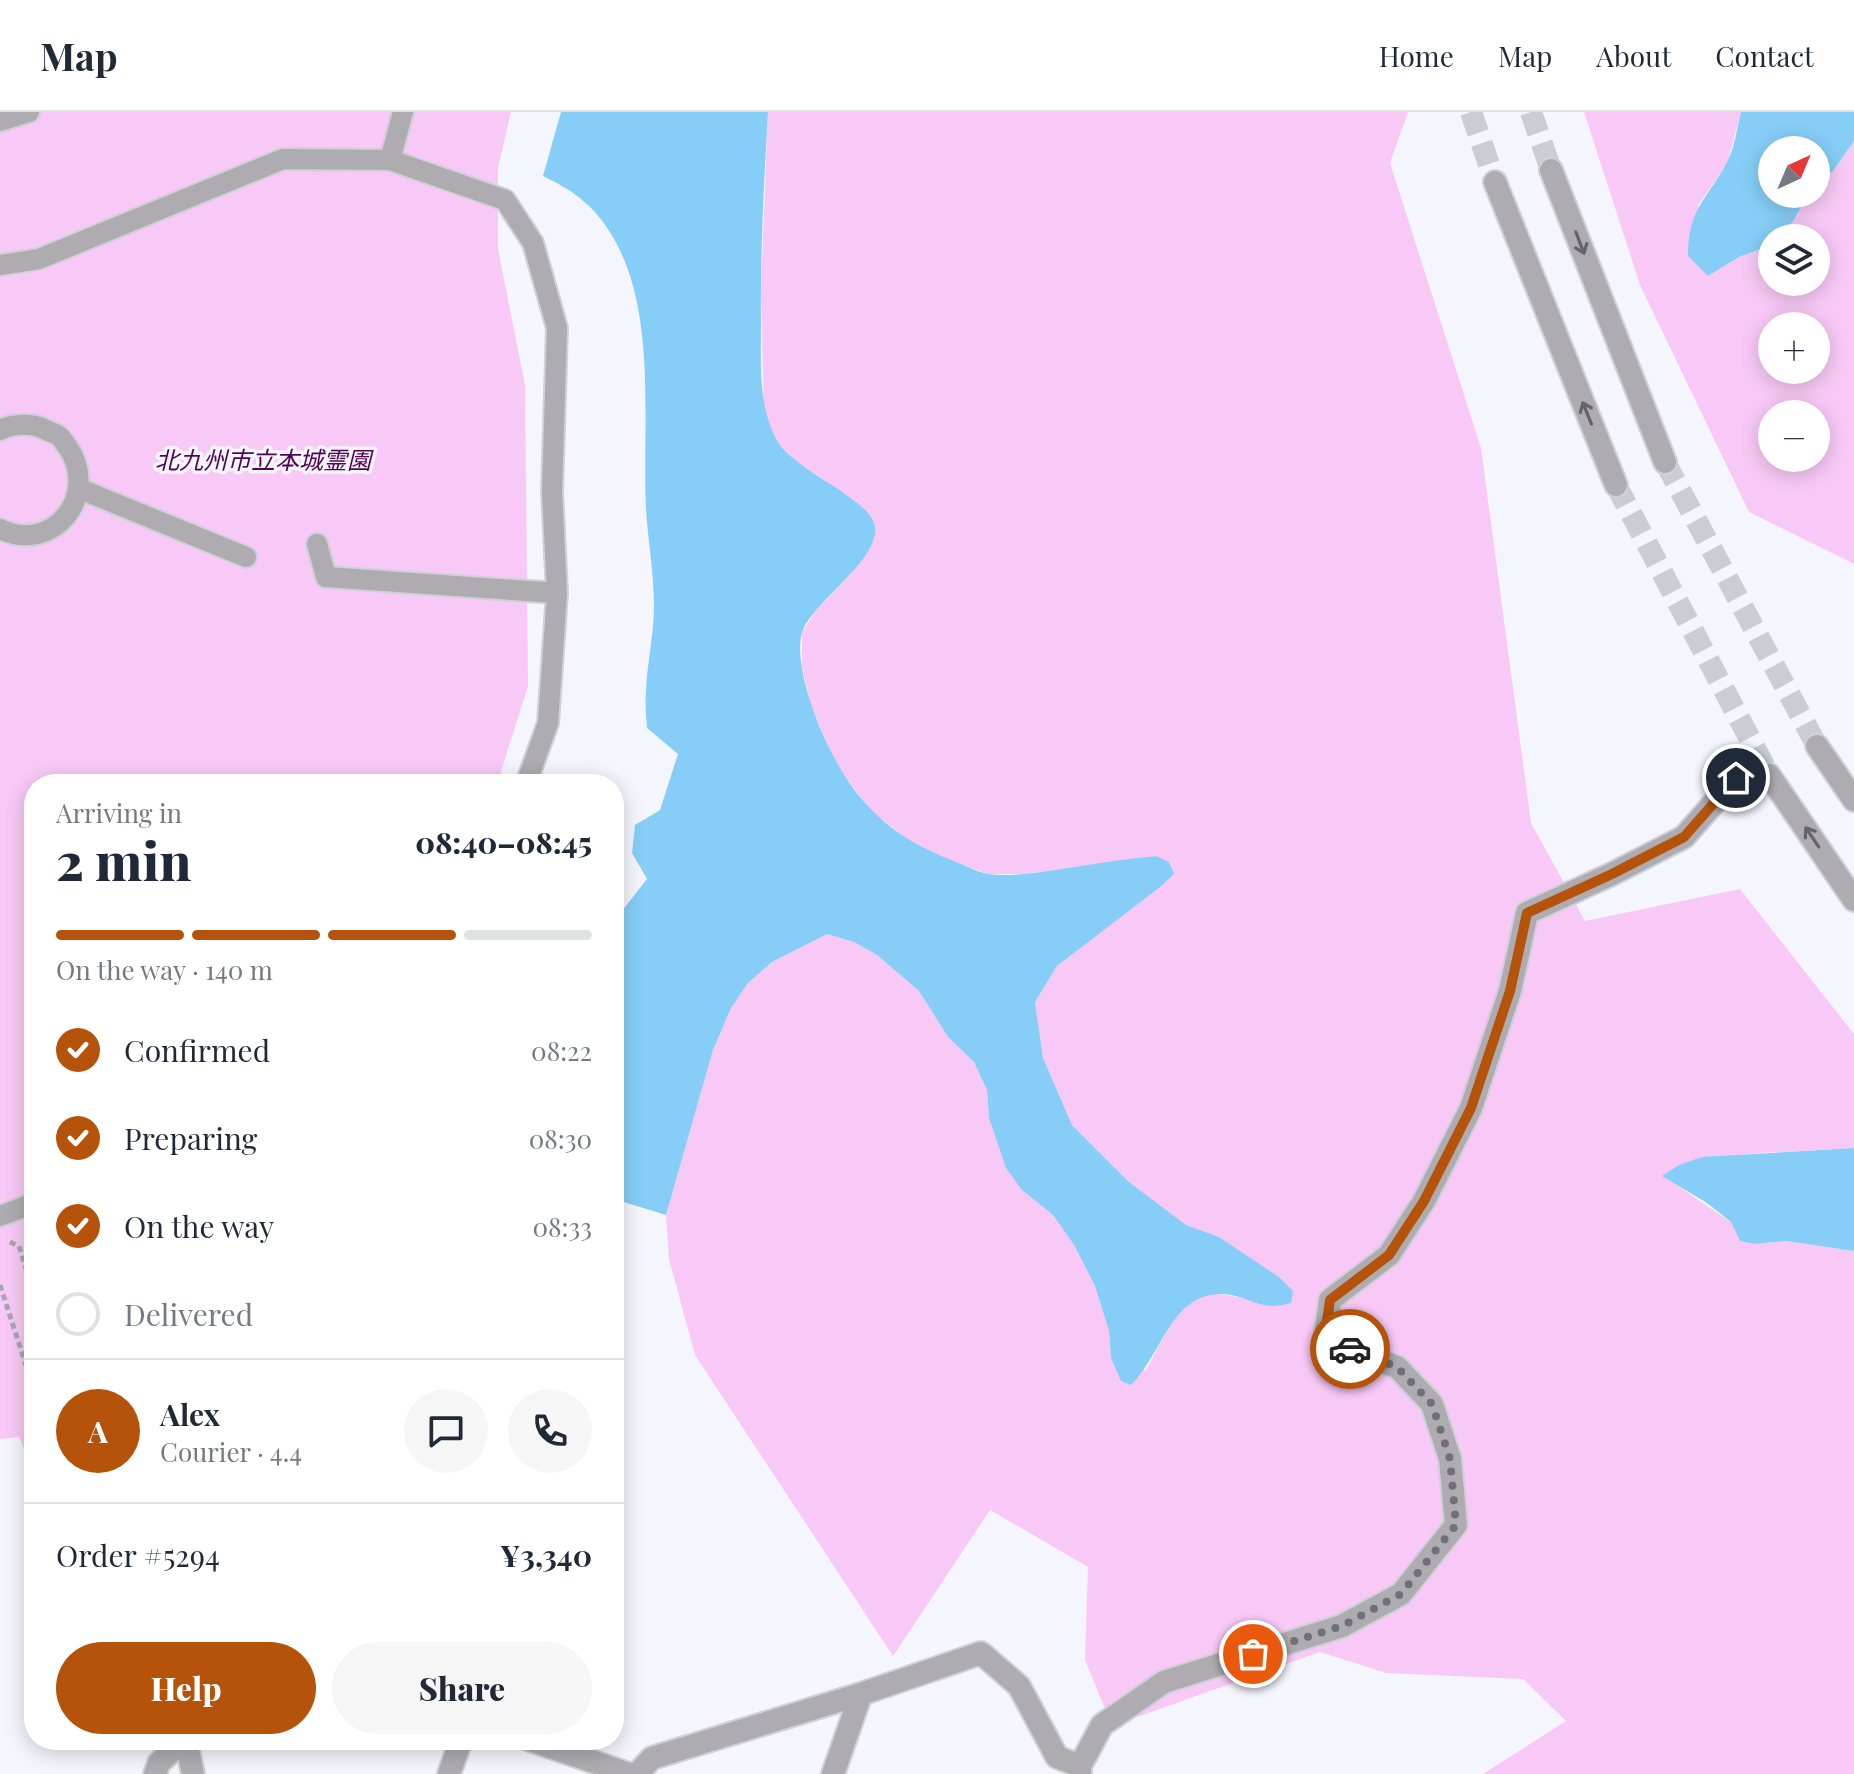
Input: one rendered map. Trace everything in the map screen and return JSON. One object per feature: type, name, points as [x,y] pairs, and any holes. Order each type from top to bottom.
[{"type":"street","points":[[1551,170],[1665,462]]},
{"type":"street","points":[[1495,182],[1616,485]]},
{"type":"street","points":[[1817,746],[1854,800]]},
{"type":"street","points":[[1769,775],[1854,900]]},
{"type":"street","points":[[637,1774],[652,1758],[861,1694],[981,1653],[1019,1686],[1057,1757],[1080,1770],[1102,1725],[1164,1682],[1342,1626],[1401,1594],[1456,1525],[1450,1459],[1432,1404],[1397,1367],[1355,1353],[1326,1329],[1330,1300],[1389,1255],[1424,1201],[1471,1108],[1510,991],[1527,913],[1684,837],[1736,778]]},
{"type":"street","points":[[833,1774],[861,1694]]},
{"type":"street","points":[[155,1774],[159,1763],[174,1750]]},
{"type":"street","points":[[187,1750],[193,1774]]},
{"type":"street","points":[[449,1774],[457,1750]]},
{"type":"street","points":[[559,1750],[629,1774]]},
{"type":"lane","points":[[0,121],[29,112]]},
{"type":"lane","points":[[390,160],[403,112]]},
{"type":"lane","points":[[0,265],[39,259],[283,159],[390,160],[505,200],[533,243],[557,328],[552,491],[557,593],[548,723],[530,774]]},
{"type":"lane","points":[[0,430],[33,424],[59,436],[77,460],[80,489],[68,516],[44,533],[15,536],[0,529]]},
{"type":"lane","points":[[80,489],[246,557]]},
{"type":"lane","points":[[317,544],[326,577],[557,593]]},
{"type":"lane","points":[[0,1216],[24,1207]]},
{"type":"path","points":[[0,1238],[19,1246],[24,1262]]},
{"type":"path","points":[[0,1285],[24,1359]]},
{"type":"green space","name":"北九州市立本城霊園","points":[[0,112],[511,112],[498,168],[498,249],[525,385],[528,686],[500,774],[24,774],[24,1450],[19,1437],[0,1439]]},
{"type":"green space","points":[[768,112],[1408,112],[1390,163],[1481,448],[1531,823],[1585,921],[1740,889],[1854,1034],[1854,1148],[1744,1154],[1663,1176],[1732,1223],[1740,1241],[1754,1244],[1786,1241],[1854,1251],[1854,1774],[1483,1774],[1566,1721],[1523,1679],[1386,1673],[1320,1652],[1140,1716],[1108,1716],[1085,1660],[1088,1567],[990,1510],[893,1656],[695,1355],[669,1259],[666,1215],[713,1050],[731,1008],[748,983],[772,962],[827,934],[854,942],[877,955],[919,991],[948,1037],[974,1062],[987,1090],[989,1118],[1022,1190],[1053,1215],[1074,1245],[1095,1286],[1109,1331],[1111,1358],[1146,1371],[1168,1330],[1190,1302],[1208,1294],[1242,1298],[1219,1237],[1186,1226],[1129,1182],[1072,1125],[1043,1058],[1035,1002],[1057,966],[1097,935],[1156,856],[1024,874],[987,874],[916,846],[871,811],[836,764],[812,708],[802,667],[802,633],[816,610],[851,574],[859,504],[795,460],[776,441],[764,412],[761,292]]},
{"type":"green space","points":[[1584,112],[1741,112],[1727,164],[1698,205],[1708,276],[1758,250],[1758,296],[1830,296],[1830,224],[1790,224],[1800,208],[1830,208],[1830,173],[1854,141],[1854,564],[1749,512],[1640,285]]},
{"type":"water","points":[[561,112],[768,112],[761,297],[761,367],[766,410],[775,437],[784,449],[861,506],[871,517],[875,528],[866,554],[810,618],[800,640],[808,694],[821,730],[844,775],[872,811],[908,839],[975,870],[996,875],[1021,874],[1156,856],[1169,862],[1174,874],[1160,887],[1057,966],[1035,1002],[1043,1058],[1072,1125],[1129,1182],[1186,1225],[1219,1237],[1279,1277],[1293,1291],[1291,1303],[1267,1306],[1224,1294],[1206,1296],[1180,1313],[1131,1385],[1121,1381],[1111,1358],[1109,1331],[1095,1286],[1074,1245],[1053,1215],[1022,1190],[1006,1168],[989,1118],[987,1090],[974,1062],[948,1037],[919,991],[877,955],[854,942],[827,934],[772,962],[748,983],[731,1008],[713,1050],[666,1215],[624,1202],[624,908],[647,879],[632,853],[635,825],[660,810],[678,754],[647,728],[646,696],[654,594],[646,509],[645,368],[636,297],[626,264],[604,224],[582,199],[543,176]]},
{"type":"water","points":[[1741,112],[1854,112],[1854,141],[1830,173],[1830,136],[1758,136],[1758,208],[1800,208],[1790,224],[1758,224],[1758,250],[1739,257],[1708,276],[1688,256],[1691,228],[1699,207],[1728,160]]},
{"type":"water","points":[[1854,1148],[1854,1251],[1786,1241],[1754,1244],[1740,1241],[1731,1222],[1707,1203],[1662,1176],[1679,1165],[1702,1157]]},
{"type":"tunnel","points":[[1471,112],[1495,182]]},
{"type":"tunnel","points":[[1531,112],[1551,170]]},
{"type":"tunnel","points":[[1665,462],[1817,746]]},
{"type":"tunnel","points":[[1616,485],[1769,775]]},
{"type":"way so far","points":[[1253,1654],[1342,1626],[1401,1594],[1456,1525],[1450,1459],[1432,1404],[1397,1367],[1350,1349]]},
{"type":"route","points":[[1350,1349],[1326,1329],[1330,1300],[1389,1255],[1424,1201],[1471,1108],[1510,991],[1527,913],[1684,837],[1736,778]]}]
